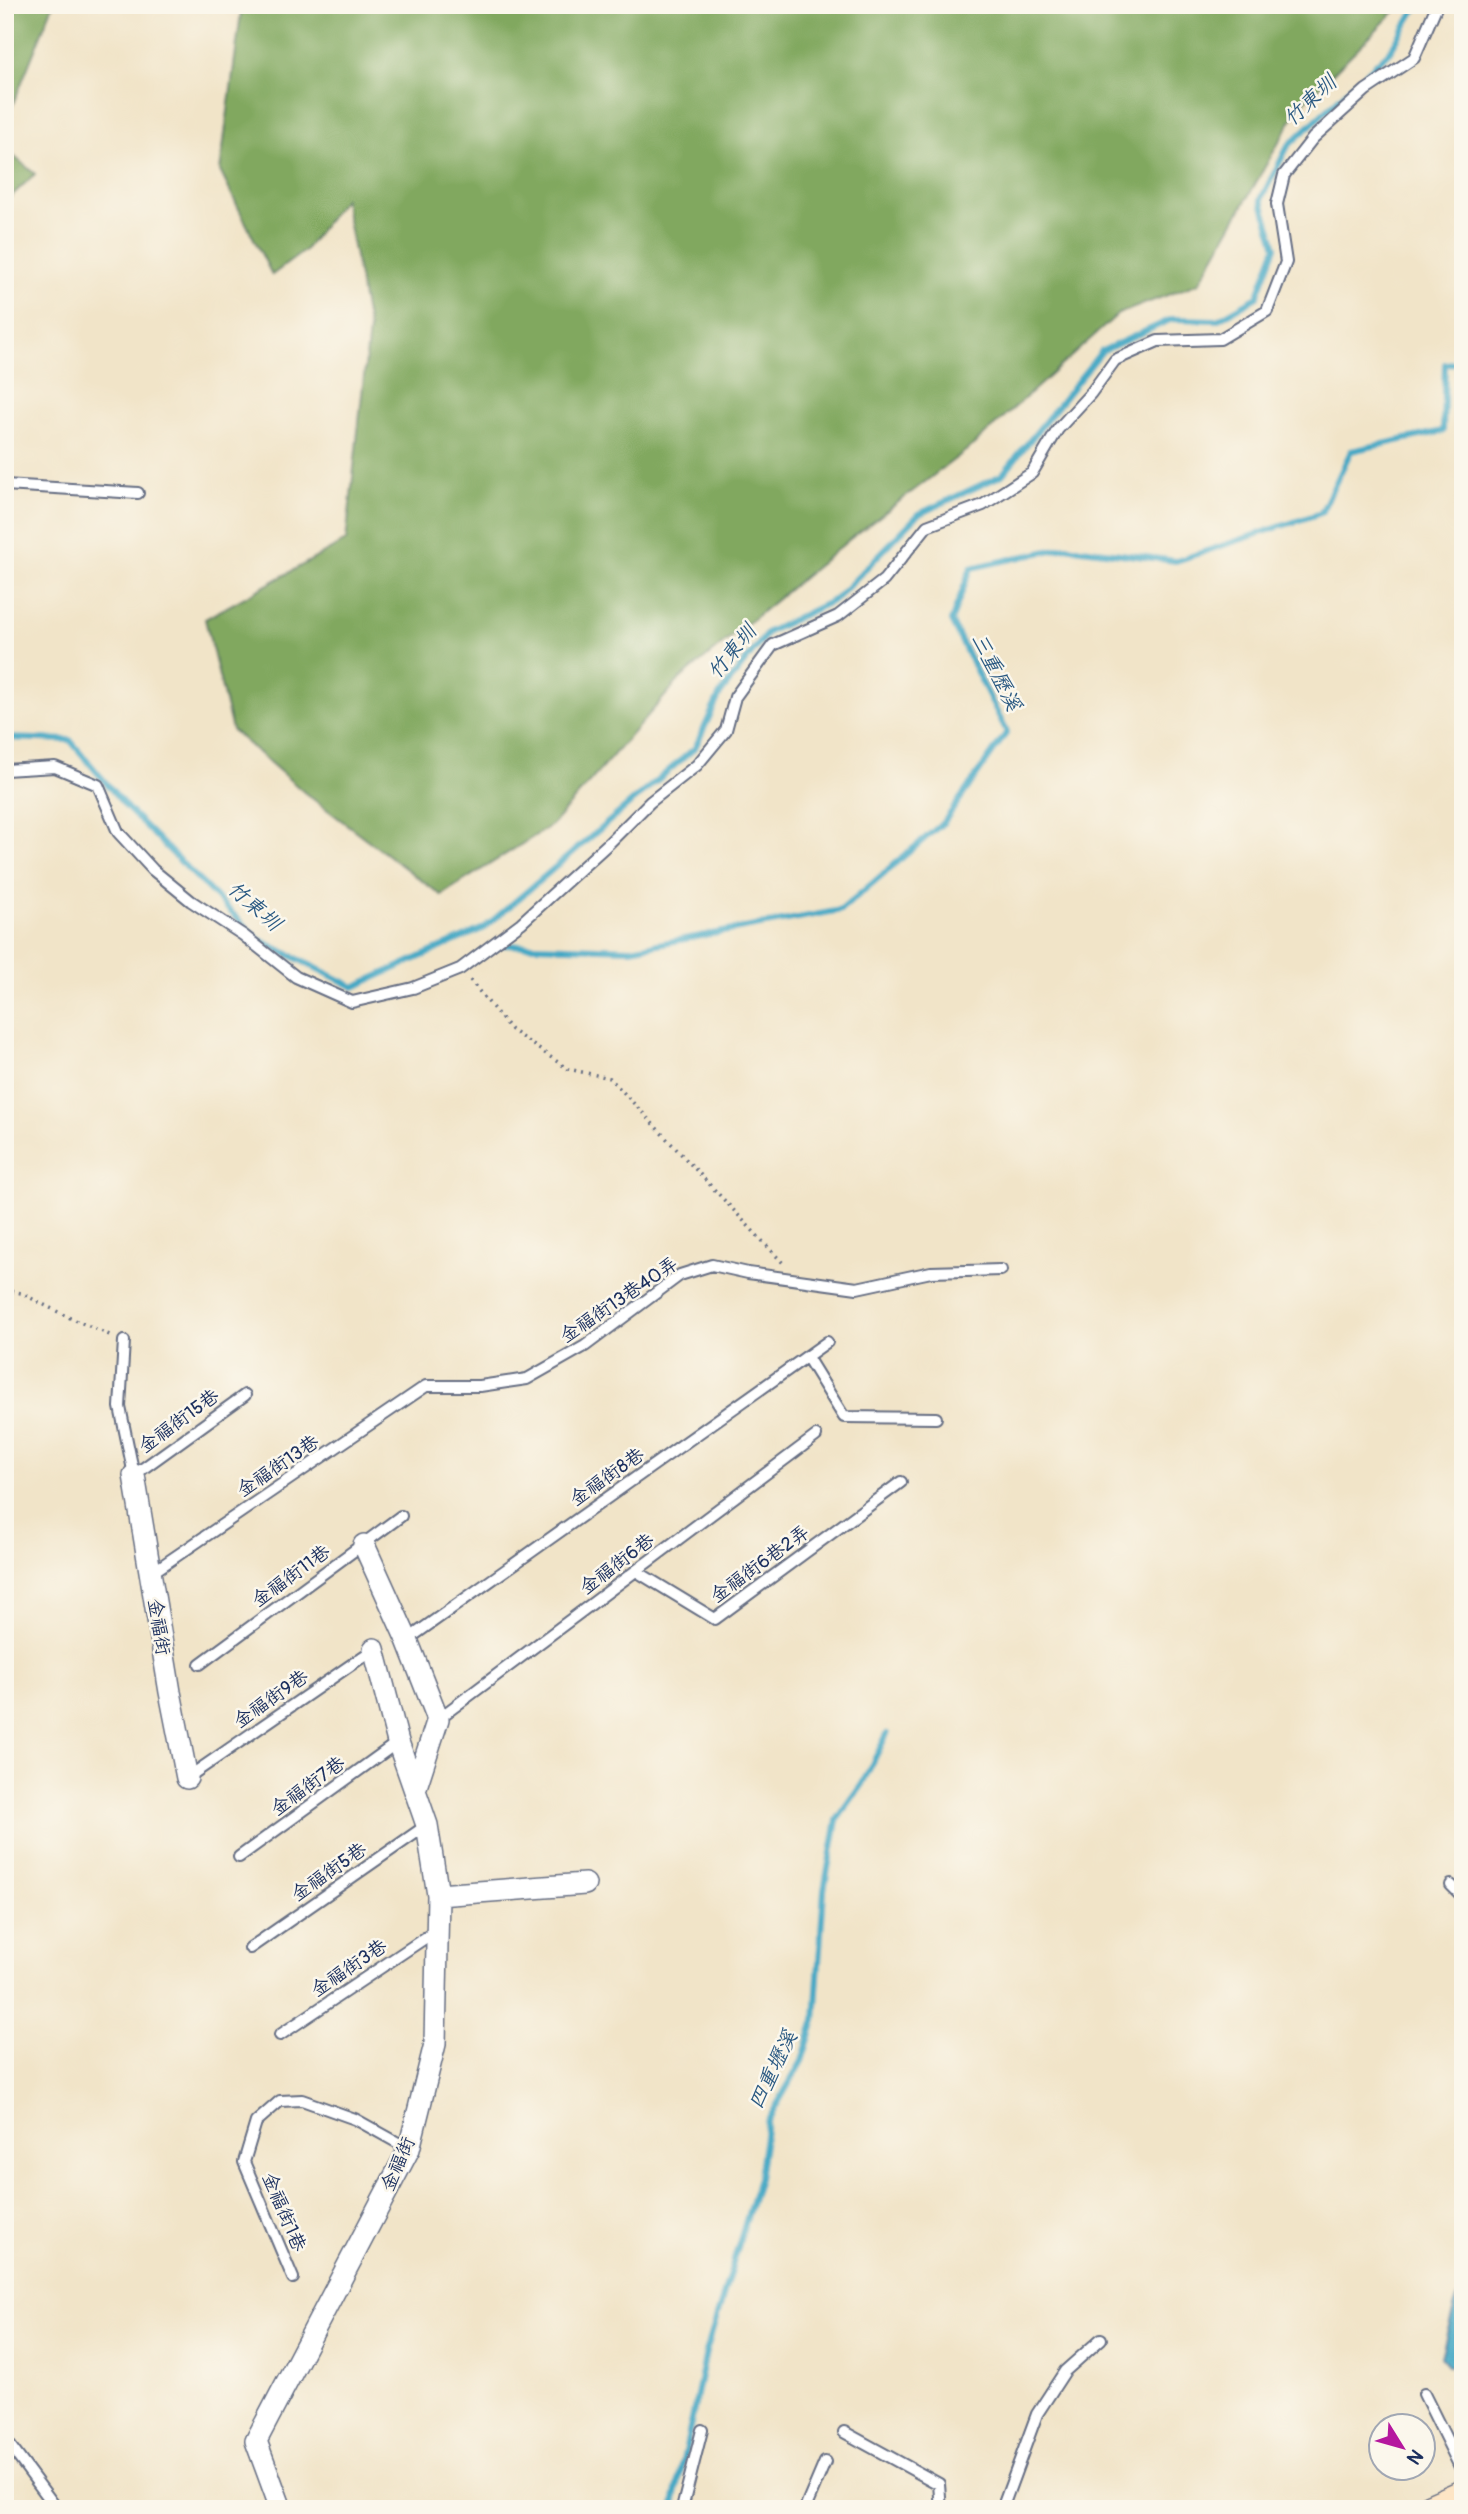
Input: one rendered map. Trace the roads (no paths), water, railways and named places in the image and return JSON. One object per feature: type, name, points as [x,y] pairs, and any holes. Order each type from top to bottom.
[{"type":"main road","points":[[1431,2509],[1463,2495]]},
{"type":"street","name":"金福街","points":[[134,1475],[187,1778]]},
{"type":"street","points":[[364,1545],[407,1640],[438,1719],[415,1790]]},
{"type":"street","name":"金福街","points":[[281,2509],[256,2441],[409,2149],[435,2044],[438,1895],[427,1825],[398,1742],[374,1649]]},
{"type":"street","points":[[438,1895],[585,1884]]},
{"type":"lane","points":[[5,770],[55,767],[98,785],[118,832],[153,870],[191,901],[243,934],[296,977],[352,1002],[413,988],[460,969],[521,923],[650,802],[697,765],[726,730],[735,696],[773,645],[838,616],[884,579],[927,526],[983,505],[1032,473],[1058,429],[1091,393],[1115,360],[1158,341],[1220,339],[1267,311],[1286,262],[1277,204],[1284,175],[1312,138],[1366,90],[1414,58],[1437,5]]},
{"type":"lane","points":[[5,485],[138,493]]},
{"type":"lane","name":"金福街13巷40弄","points":[[426,1386],[480,1386],[527,1379],[585,1346],[680,1275],[712,1265],[857,1288],[931,1272],[1001,1270]]},
{"type":"lane","points":[[124,1340],[120,1407],[134,1475]]},
{"type":"lane","name":"金福街8巷","points":[[407,1640],[827,1342]]},
{"type":"lane","points":[[807,1357],[844,1417],[936,1418]]},
{"type":"lane","name":"金福街13巷","points":[[150,1574],[426,1386]]},
{"type":"lane","name":"金福街15巷","points":[[134,1475],[245,1395]]},
{"type":"lane","name":"金福街6巷","points":[[438,1719],[816,1436]]},
{"type":"lane","name":"金福街6巷2弄","points":[[636,1571],[715,1619],[901,1482]]},
{"type":"lane","name":"金福街11巷","points":[[200,1664],[401,1516]]},
{"type":"lane","name":"金福街9巷","points":[[187,1778],[374,1649]]},
{"type":"lane","name":"金福街7巷","points":[[239,1857],[398,1742]]},
{"type":"lane","name":"金福街5巷","points":[[250,1948],[427,1825]]},
{"type":"lane","points":[[1451,1885],[1463,1897]]},
{"type":"lane","name":"金福街3巷","points":[[281,2035],[437,1930]]},
{"type":"lane","name":"金福街1巷","points":[[293,2278],[244,2162],[256,2122],[280,2101],[302,2100],[355,2119],[409,2149]]},
{"type":"lane","points":[[1002,2509],[1037,2414],[1065,2371],[1101,2339]]},
{"type":"lane","points":[[1424,2394],[1463,2473]]},
{"type":"lane","points":[[682,2509],[702,2430]]},
{"type":"lane","points":[[844,2432],[939,2484],[941,2509]]},
{"type":"lane","points":[[5,2439],[57,2509]]},
{"type":"lane","points":[[806,2509],[825,2462]]},
{"type":"water","points":[[1461,2291],[1461,2371],[1448,2365],[1441,2357]]},
{"type":"waterway","name":"竹東圳","points":[[5,738],[70,740],[127,808],[258,939],[354,987],[484,928],[695,748],[720,694],[768,632],[836,599],[919,514],[1002,475],[1102,351],[1172,319],[1217,320],[1257,297],[1276,247],[1261,199],[1288,146],[1390,51],[1418,5]]},
{"type":"waterway","name":"三重歷溪","points":[[502,945],[631,949],[841,910],[944,822],[1007,732],[951,621],[971,568],[1066,547],[1176,561],[1321,513],[1351,451],[1443,431],[1445,364],[1463,362]]},
{"type":"waterway","name":"四重壢溪","points":[[673,2509],[706,2352],[759,2178],[767,2122],[802,2061],[815,2020],[824,1890],[837,1820],[862,1784],[887,1734]]}]
